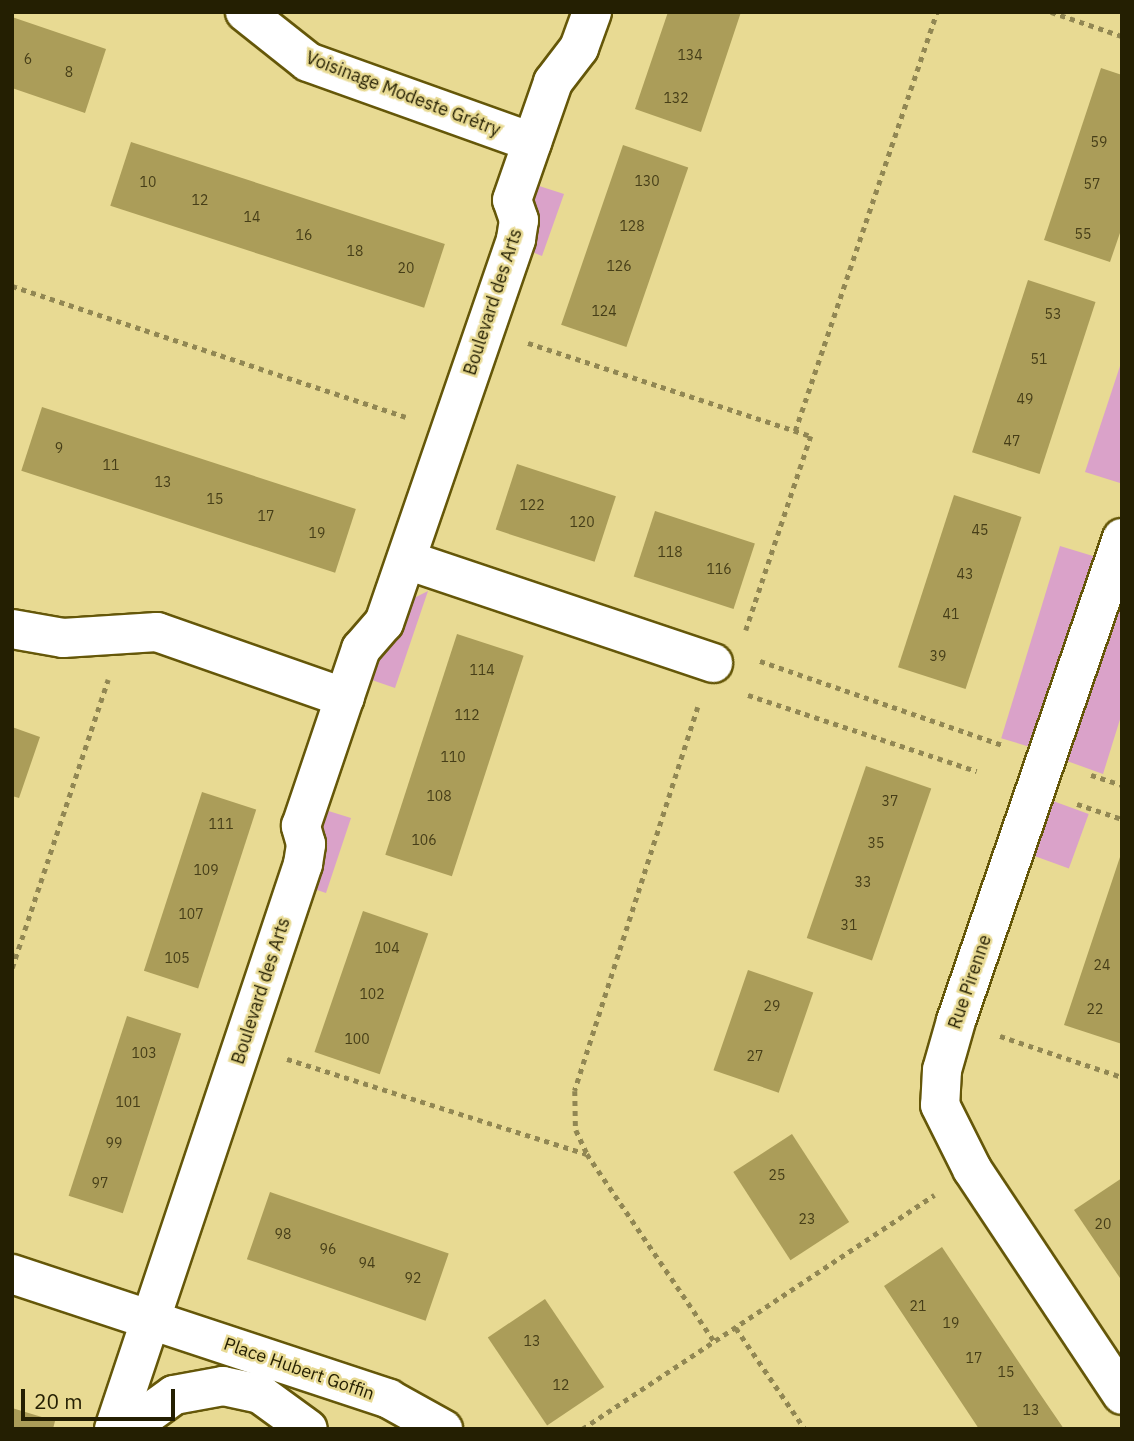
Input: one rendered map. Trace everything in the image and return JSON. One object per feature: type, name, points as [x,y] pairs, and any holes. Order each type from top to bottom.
[{"type":"street","name":"Voisinage Modeste Grétry","points":[[246,12],[308,62],[533,142]]},
{"type":"street","name":"Boulevard des Arts","points":[[114,1429],[303,864],[306,844],[301,827],[361,649],[384,623],[516,239],[519,220],[512,200],[553,82],[579,48],[592,12]]},
{"type":"street","name":"Rue Pirenne","points":[[1122,538],[956,1021],[942,1070],[940,1105],[972,1169],[1122,1395]]},
{"type":"street","points":[[407,560],[719,666]]},
{"type":"street","points":[[12,629],[63,638],[158,632],[345,698]]},
{"type":"street","name":"Place Hubert Goffin","points":[[12,1274],[389,1399],[443,1429]]},
{"type":"street","points":[[127,1429],[174,1395],[223,1386],[260,1394],[308,1429]]},
{"type":"path","points":[[795,431],[937,12]]},
{"type":"path","points":[[1051,12],[1122,36]]},
{"type":"path","points":[[12,286],[450,432]]},
{"type":"path","points":[[485,330],[811,436],[719,666],[575,1091],[576,1130],[587,1154],[715,1342]]},
{"type":"path","points":[[12,968],[125,632]]},
{"type":"path","points":[[719,666],[1122,785]]},
{"type":"path","points":[[719,666],[977,771]]},
{"type":"path","points":[[956,1021],[1122,1077]]},
{"type":"path","points":[[244,1045],[587,1154]]},
{"type":"path","points":[[582,1429],[972,1169]]},
{"type":"path","points":[[736,1328],[805,1429]]},
{"type":"shaded area","points":[[533,184],[564,194],[542,256],[527,250]]},
{"type":"shaded area","points":[[1122,360],[1122,479],[1120,483],[1085,472]]},
{"type":"shaded area","points":[[1060,546],[1095,557],[1037,749],[1001,738]]},
{"type":"shaded area","points":[[428,591],[395,688],[366,678],[410,600]]},
{"type":"shaded area","points":[[1122,598],[1122,713],[1103,774],[1067,761]]},
{"type":"shaded area","points":[[1053,801],[1089,814],[1069,868],[1033,856]]},
{"type":"shaded area","points":[[322,809],[351,818],[326,893],[311,888]]},
{"type":"building","points":[[668,12],[741,12],[701,132],[635,109]]},
{"type":"building","points":[[12,17],[106,49],[85,113],[12,88]]},
{"type":"building","points":[[1101,68],[1122,75],[1122,227],[1110,262],[1044,240]]},
{"type":"building","points":[[131,142],[445,244],[424,308],[110,206]]},
{"type":"building","points":[[623,145],[688,167],[626,347],[561,325]]},
{"type":"building","points":[[1028,280],[1096,302],[1040,474],[972,452]]},
{"type":"building","points":[[42,407],[356,509],[335,573],[21,471]]},
{"type":"building","points":[[517,464],[616,496],[595,562],[496,530]]},
{"type":"building","points":[[954,495],[1022,517],[966,689],[898,667]]},
{"type":"building","points":[[655,511],[755,543],[734,609],[634,577]]},
{"type":"building","points":[[457,634],[524,656],[452,876],[385,855]]},
{"type":"building","points":[[12,727],[40,737],[19,798],[12,796]]},
{"type":"building","points":[[866,766],[931,788],[872,961],[807,938]]},
{"type":"building","points":[[202,792],[256,810],[198,988],[144,971]]},
{"type":"building","points":[[1122,851],[1122,1044],[1064,1025]]},
{"type":"building","points":[[363,911],[428,933],[380,1074],[314,1052]]},
{"type":"building","points":[[748,970],[813,992],[779,1093],[713,1070]]},
{"type":"building","points":[[127,1016],[181,1034],[123,1213],[69,1196]]},
{"type":"building","points":[[792,1134],[849,1222],[790,1260],[733,1172]]},
{"type":"building","points":[[1122,1178],[1122,1281],[1074,1210]]},
{"type":"building","points":[[270,1192],[449,1254],[426,1321],[247,1259]]},
{"type":"building","points":[[942,1247],[1064,1429],[979,1429],[884,1286]]},
{"type":"building","points":[[545,1299],[604,1387],[547,1425],[488,1338]]},
{"type":"building","points":[[12,1408],[55,1421],[53,1429],[12,1429]]}]
